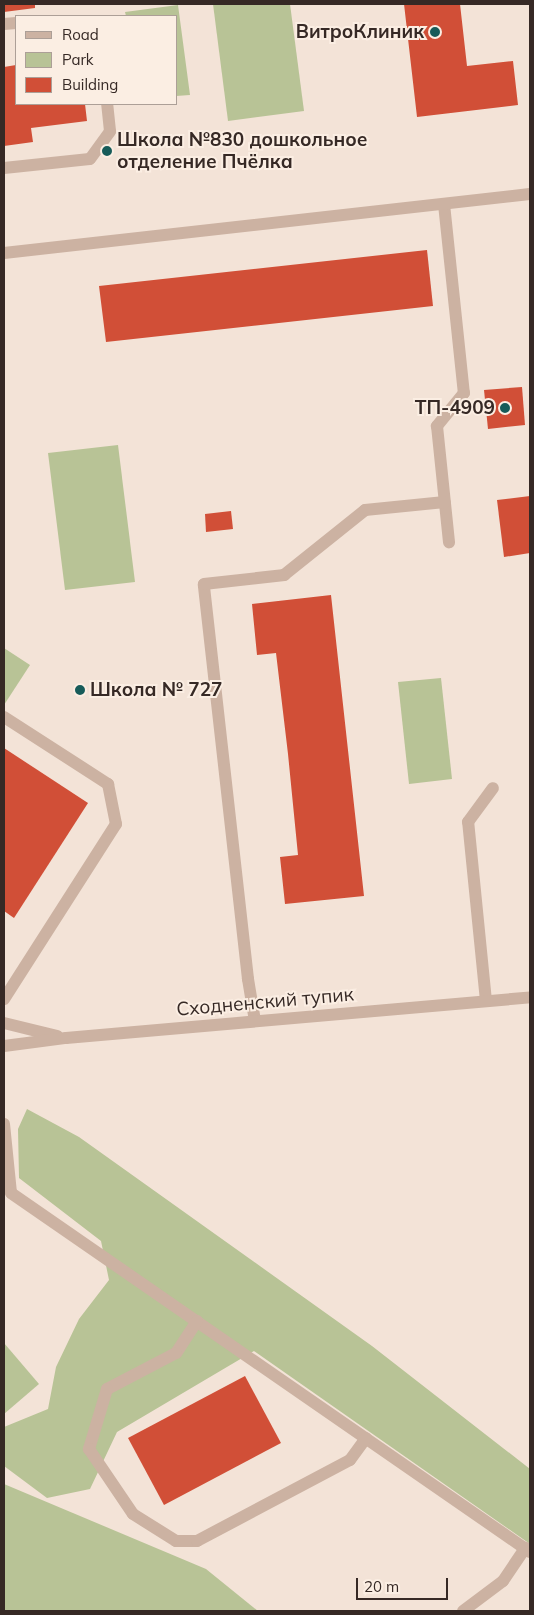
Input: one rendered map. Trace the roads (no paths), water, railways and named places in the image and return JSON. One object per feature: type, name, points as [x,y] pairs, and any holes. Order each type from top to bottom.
[{"type":"street","points":[[4,168],[90,159],[110,131],[106,105]]},
{"type":"street","points":[[4,253],[530,194]]},
{"type":"street","points":[[444,204],[464,393],[437,426],[449,542]]},
{"type":"street","points":[[254,1021],[204,584],[284,575],[365,510],[445,502]]},
{"type":"street","points":[[4,717],[108,784],[116,824],[4,999]]},
{"type":"street","points":[[486,1001],[468,822],[493,788]]},
{"type":"street","name":"Сходненский тупик","points":[[4,1046],[66,1038],[530,997]]},
{"type":"street","points":[[4,1022],[66,1038]]},
{"type":"street","points":[[4,1124],[7,1189],[528,1550],[503,1581],[463,1611]]},
{"type":"street","points":[[198,1321],[176,1353],[107,1389],[89,1449],[133,1514],[176,1541],[197,1541],[350,1460],[366,1438]]},
{"type":"place","name":"ВитроКлиник","points":[[435,32]]},
{"type":"place","name":"Школа №830 дошкольное отделение Пчёлка","points":[[107,151]]},
{"type":"place","name":"ТП-4909","points":[[505,408]]},
{"type":"place","name":"Школа № 727","points":[[80,690]]}]
